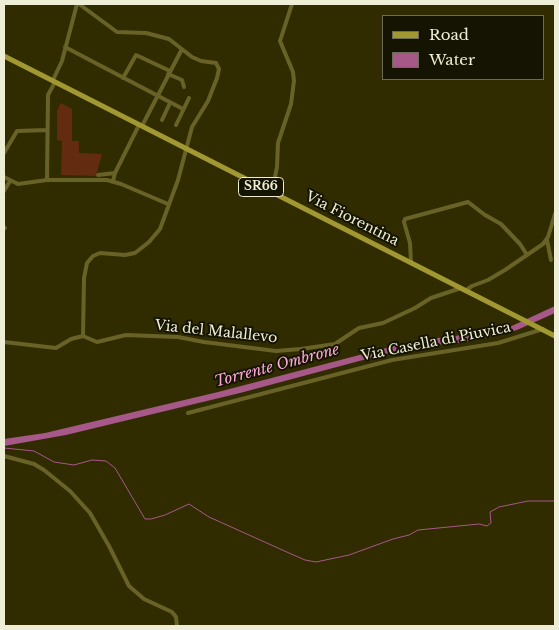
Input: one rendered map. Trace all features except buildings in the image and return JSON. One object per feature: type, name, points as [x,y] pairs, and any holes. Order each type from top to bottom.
[{"type":"main road","name":"Via Fiorentina","points":[[4,56],[555,336]]},
{"type":"street","points":[[4,342],[56,348],[71,339],[83,336],[84,278],[87,263],[92,256],[98,254],[129,255],[139,251],[160,228],[178,180],[192,127],[208,101],[217,78],[219,69],[216,63],[201,61],[173,41],[156,35],[117,32],[78,4],[61,63],[48,95],[46,180]]},
{"type":"street","points":[[272,192],[278,167],[278,143],[291,104],[294,80],[280,41],[292,4]]},
{"type":"street","points":[[65,47],[184,109]]},
{"type":"street","points":[[113,181],[115,173],[182,49]]},
{"type":"street","points":[[122,78],[133,58],[138,55],[182,81],[184,87]]},
{"type":"street","points":[[176,125],[189,98]]},
{"type":"street","points":[[162,120],[170,103]]},
{"type":"street","points":[[4,152],[18,131],[46,130]]},
{"type":"street","points":[[98,175],[115,173]]},
{"type":"street","points":[[4,177],[20,184],[46,180],[96,179],[113,181],[168,204]]},
{"type":"street","points":[[4,191],[10,181]]},
{"type":"street","points":[[411,262],[405,219],[468,202],[500,224],[520,244],[527,255]]},
{"type":"street","points":[[551,260],[547,239],[555,214]]},
{"type":"street","points":[[547,239],[555,238]]},
{"type":"street","name":"Via del Malallevo","points":[[83,336],[98,342],[126,335],[178,337],[213,344],[276,351],[335,344],[359,328],[383,323],[431,298],[463,290],[488,280],[506,270],[547,239]]},
{"type":"street","points":[[404,258],[410,251]]},
{"type":"street","name":"Via Casella di Piuvica","points":[[188,413],[392,360],[504,342],[542,328]]},
{"type":"street","points":[[4,456],[34,464],[70,491],[90,513],[109,546],[128,586],[144,599],[172,612],[177,624]]},
{"type":"shaded area","points":[[61,103],[72,109],[72,141],[79,141],[79,153],[102,154],[96,176],[61,175],[62,141],[57,140],[57,110]]},
{"type":"water","points":[[555,306],[555,313],[517,330],[498,335],[459,343],[420,346],[240,393],[66,435],[4,446],[4,439],[45,433],[218,392],[390,347],[430,339],[503,330]]},
{"type":"waterway","points":[[4,448],[34,451],[54,462],[74,465],[92,460],[106,461],[115,468],[145,519],[165,515],[189,504],[209,517],[305,560],[316,562],[349,555],[409,535],[418,530],[479,524],[487,526],[491,523],[490,512],[499,507],[528,501],[555,501]]},
{"type":"water label","name":"Torrente Ombrone","points":[[277,366]]}]
